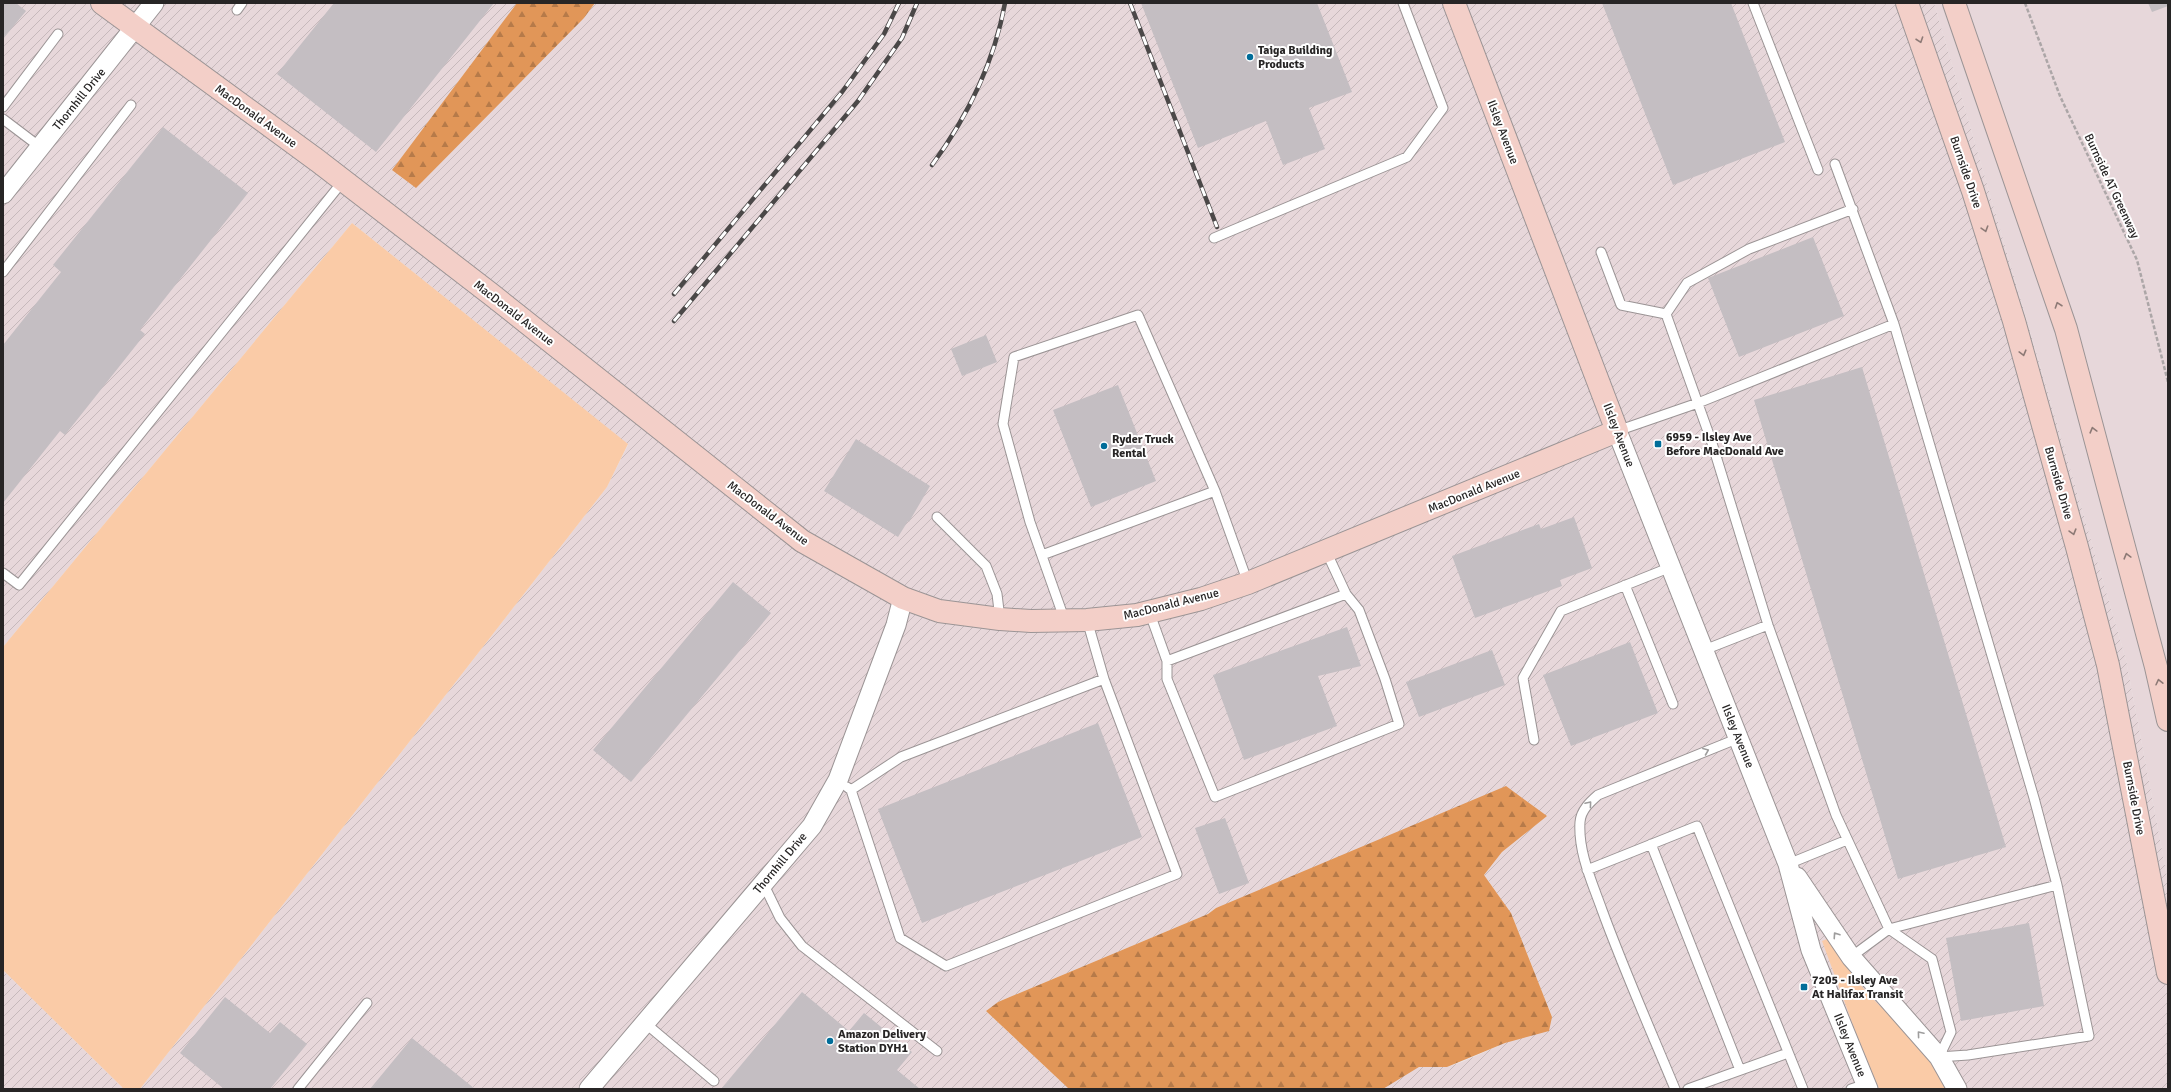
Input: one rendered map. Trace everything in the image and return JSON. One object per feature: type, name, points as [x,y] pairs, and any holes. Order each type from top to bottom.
[{"type":"street","name":"MacDonald Avenue","points":[[102,3],[343,181],[802,541],[903,598],[939,611],[1000,619],[1030,621],[1087,620],[1149,611],[1201,599],[1248,583],[1617,431]]},
{"type":"street","name":"Thornhill Drive","points":[[3,194],[154,3]]},
{"type":"street","name":"Ilsley Avenue","points":[[1454,3],[1617,431],[1740,738],[1788,864],[1811,950],[1862,1087]]},
{"type":"street","name":"Burnside Drive","points":[[1907,3],[1973,191],[2014,321],[2079,555],[2108,665],[2168,973]]},
{"type":"street","points":[[1954,3],[2066,329],[2154,660],[2168,720]]},
{"type":"street","name":"Thornhill Drive","points":[[589,1089],[845,785],[896,625],[903,598]]},
{"type":"street","name":"Ilsley Avenue","points":[[1788,864],[1851,957],[1939,1057],[1957,1089]]},
{"type":"lane","points":[[1214,238],[1406,157],[1443,108],[1403,3]]},
{"type":"lane","points":[[1753,3],[1818,170]]},
{"type":"lane","points":[[3,107],[58,34]]},
{"type":"lane","points":[[3,272],[131,105]]},
{"type":"lane","points":[[3,119],[40,147]]},
{"type":"lane","points":[[1666,314],[1712,443],[1768,625],[1836,815],[1889,929],[1932,959],[1951,1032],[1939,1057],[1968,1055],[2089,1036],[2058,886],[2032,790],[1894,324],[1854,209],[1835,164]]},
{"type":"lane","points":[[3,573],[19,585],[343,181]]},
{"type":"lane","points":[[1666,314],[1687,283],[1749,249],[1854,209]]},
{"type":"lane","points":[[1601,252],[1621,305],[1666,314]]},
{"type":"lane","points":[[1065,620],[1030,522],[1003,424],[1014,357],[1138,315],[1215,491],[1248,583]]},
{"type":"lane","points":[[1617,431],[1698,403],[1894,324]]},
{"type":"lane","points":[[1042,555],[1215,491]]},
{"type":"lane","points":[[937,517],[986,566],[997,594],[1000,619]]},
{"type":"lane","points":[[1149,611],[1167,661],[1167,679],[1215,797],[1399,724],[1385,679],[1359,610],[1346,594],[1326,551]]},
{"type":"lane","points":[[1534,740],[1523,678],[1561,611],[1671,567]]},
{"type":"lane","points":[[1625,585],[1673,704]]},
{"type":"lane","points":[[1167,661],[1346,594]]},
{"type":"lane","points":[[1087,620],[1104,679],[1177,874],[946,966],[900,938],[845,785],[901,757],[1104,679]]},
{"type":"lane","points":[[1704,650],[1768,625]]},
{"type":"lane","points":[[1675,1089],[1616,947],[1587,870],[1580,841],[1580,820],[1586,805],[1598,795],[1740,738]]},
{"type":"lane","points":[[1587,870],[1697,826],[1803,1089]]},
{"type":"lane","points":[[1788,864],[1847,840]]},
{"type":"lane","points":[[1652,844],[1740,1070]]},
{"type":"lane","points":[[763,883],[780,918],[802,946],[937,1051]]},
{"type":"lane","points":[[1851,957],[1889,929],[2058,886]]},
{"type":"lane","points":[[298,1089],[367,1003]]},
{"type":"lane","points":[[645,1023],[714,1081]]},
{"type":"lane","points":[[1688,1089],[1788,1053]]},
{"type":"path","name":"Burnside AT Greenway","points":[[2025,3],[2060,96],[2136,260],[2168,382]]},
{"type":"shaded area","points":[[3,3],[517,3],[392,170],[584,18],[595,3],[1934,3],[2126,660],[2168,882],[2168,1089],[1383,1089],[1419,1067],[1447,1067],[1462,1062],[1505,1043],[1552,1017],[1511,913],[1484,875],[1502,852],[1546,816],[1216,908],[1208,914],[998,1002],[986,1011],[1069,1089],[140,1089],[607,487],[628,445],[352,223],[3,647]]},
{"type":"shaded area","points":[[1934,3],[2168,3],[2168,882],[2126,660]]},
{"type":"shaded area","points":[[352,223],[628,444],[607,487],[140,1089],[124,1089],[3,970],[3,647]]},
{"type":"shaded area","points":[[1827,939],[1863,988],[1920,1047],[1930,1060],[1945,1089],[1879,1089],[1856,1033],[1822,941]]},
{"type":"shaded area","points":[[3,970],[124,1089],[3,1089]]},
{"type":"green space","points":[[517,3],[595,3],[584,18],[416,188],[392,170]]},
{"type":"green space","points":[[1506,786],[1547,816],[1502,852],[1484,875],[1511,913],[1552,1017],[1549,1031],[1505,1043],[1447,1067],[1419,1067],[1383,1089],[1069,1089],[986,1011],[998,1002],[1208,914],[1216,908]]},
{"type":"building","points":[[3,3],[16,3],[26,11],[3,39]]},
{"type":"building","points":[[334,3],[494,3],[376,152],[277,74]]},
{"type":"building","name":"Taiga Building Products","points":[[1141,3],[1317,3],[1352,92],[1309,108],[1325,149],[1283,165],[1266,121],[1198,148]]},
{"type":"building","points":[[1602,3],[1731,3],[1785,142],[1673,185]]},
{"type":"building","points":[[2148,3],[2168,3],[2168,6],[2152,12]]},
{"type":"building","points":[[163,127],[248,193],[140,330],[145,334],[65,435],[60,431],[3,503],[3,345],[61,272],[53,265]]},
{"type":"building","points":[[1813,237],[1844,316],[1739,357],[1708,278]]},
{"type":"building","points":[[986,335],[997,362],[962,376],[951,349]]},
{"type":"building","points":[[1862,367],[2006,847],[1898,879],[1754,400]]},
{"type":"building","name":"Ryder Truck Rental","points":[[1118,385],[1156,481],[1091,507],[1053,410]]},
{"type":"building","points":[[856,439],[930,486],[909,522],[908,521],[898,537],[824,491]]},
{"type":"building","points":[[1574,517],[1592,568],[1560,580],[1562,586],[1475,618],[1452,556],[1539,524],[1541,529]]},
{"type":"building","points":[[733,582],[771,613],[631,782],[593,750]]},
{"type":"building","points":[[1347,627],[1361,666],[1318,676],[1337,726],[1244,760],[1213,675]]},
{"type":"building","points":[[1630,642],[1658,713],[1571,746],[1543,675]]},
{"type":"building","points":[[1492,650],[1505,685],[1419,717],[1406,682]]},
{"type":"building","points":[[1098,723],[1142,837],[922,923],[878,809]]},
{"type":"building","points":[[1225,818],[1249,883],[1219,894],[1195,828]]},
{"type":"building","points":[[2029,923],[2044,1006],[1961,1021],[1946,938]]},
{"type":"building","name":"Amazon Delivery Station DYH1","points":[[802,992],[849,1031],[864,1013],[912,1052],[897,1070],[920,1089],[721,1089]]},
{"type":"building","points":[[225,997],[270,1033],[280,1022],[307,1044],[270,1089],[224,1089],[180,1053]]},
{"type":"building","points":[[412,1038],[475,1089],[370,1089]]},
{"type":"railway","points":[[674,294],[842,92],[884,34],[899,3]]},
{"type":"railway","points":[[674,321],[858,101],[902,38],[917,3]]},
{"type":"railway","points":[[932,165],[957,127],[978,88],[994,47],[1005,3]]},
{"type":"railway","points":[[1130,3],[1217,227]]},
{"type":"place","name":"Taiga Building Products","points":[[1250,57]]},
{"type":"place","name":"6959 - Ilsley Ave Before MacDonald Ave","points":[[1658,444]]},
{"type":"place","name":"Ryder Truck Rental","points":[[1104,446]]},
{"type":"place","name":"7205 - Ilsley Ave At Halifax Transit","points":[[1804,987]]},
{"type":"place","name":"Amazon Delivery Station DYH1","points":[[830,1041]]}]
